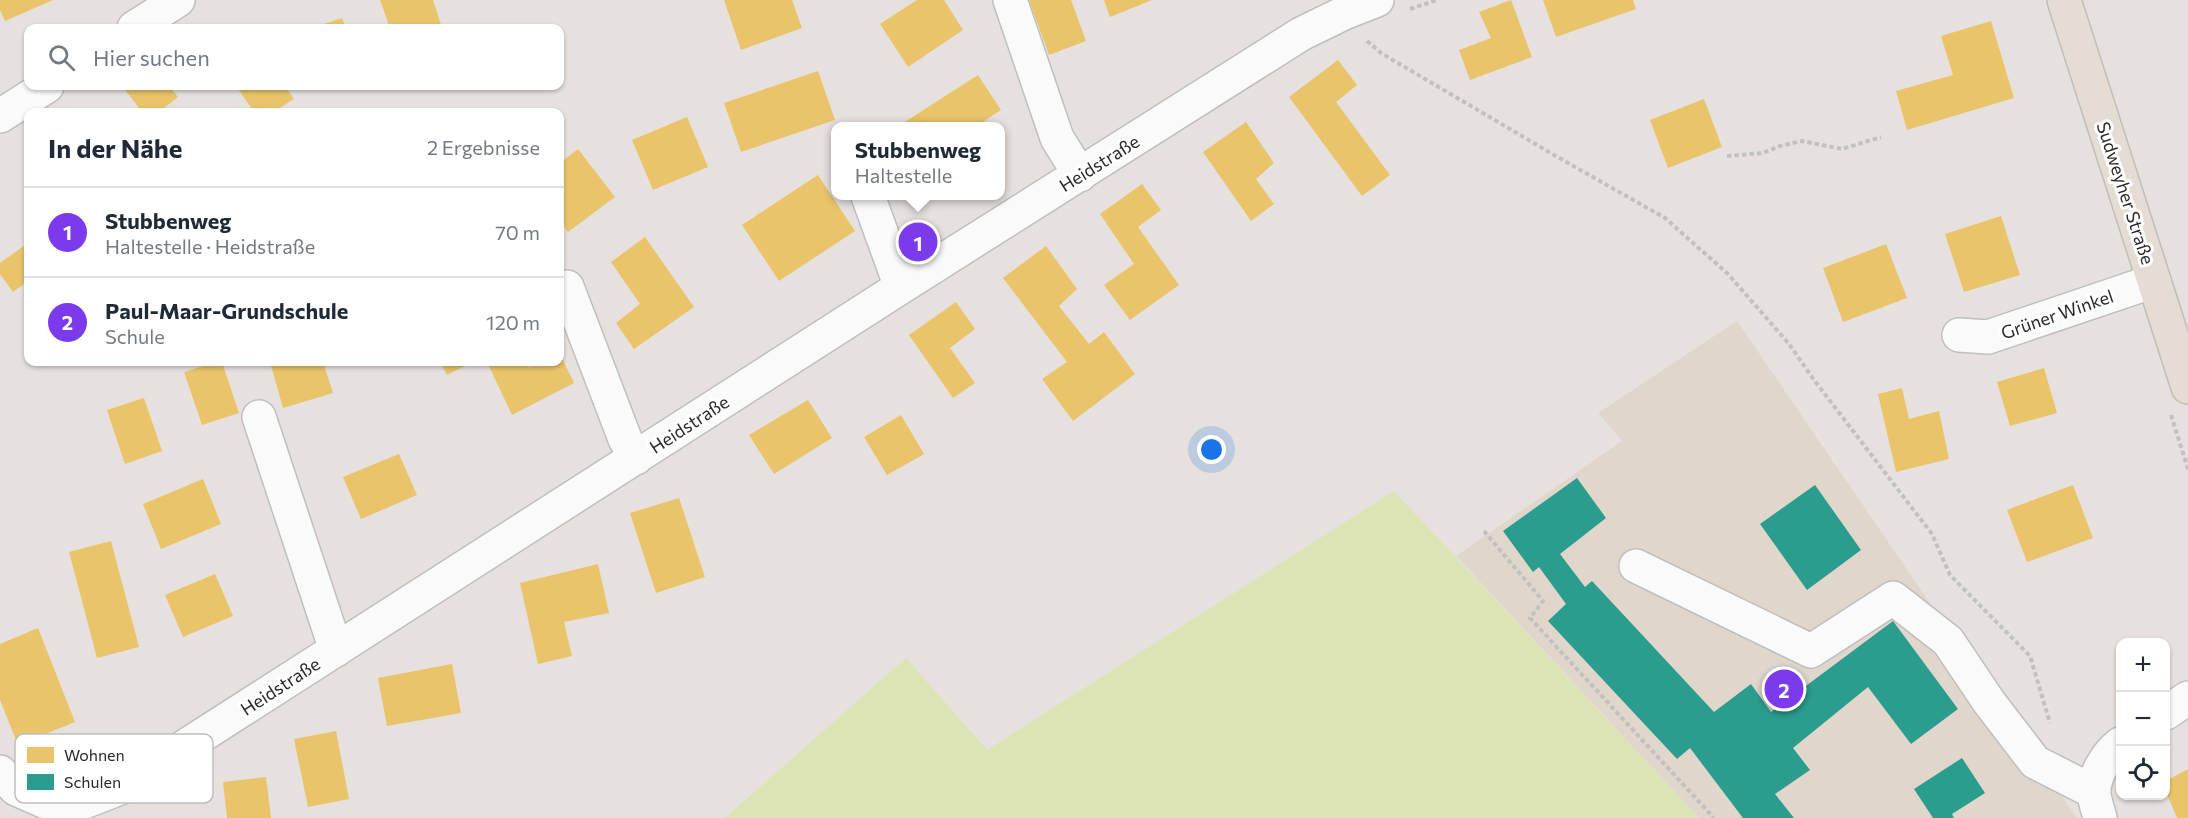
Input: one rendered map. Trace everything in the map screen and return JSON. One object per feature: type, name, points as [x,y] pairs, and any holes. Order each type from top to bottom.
[{"type":"main road","name":"Sudweyher Straße","points":[[2064,0],[2188,387]]},
{"type":"street","points":[[140,24],[178,0]]},
{"type":"street","points":[[1010,0],[1057,138],[1080,175]]},
{"type":"street","name":"Heidstraße","points":[[205,734],[901,287],[1301,34],[1377,0]]},
{"type":"street","points":[[0,116],[41,90]]},
{"type":"street","points":[[870,200],[901,287]]},
{"type":"street","name":"Grüner Winkel","points":[[1959,335],[1988,337],[2154,281]]},
{"type":"street","points":[[567,287],[625,439],[636,458]]},
{"type":"street","points":[[259,417],[336,650]]},
{"type":"street","points":[[1636,566],[1811,651],[1893,598],[1948,641],[1989,702],[2035,762],[2097,805]]},
{"type":"street","points":[[2170,710],[2188,698]]},
{"type":"street","points":[[2097,805],[2099,772],[2110,752],[2118,746]]},
{"type":"street","name":"Heidstraße","points":[[0,772],[15,788]]},
{"type":"street","name":"Heidstraße","points":[[45,811],[80,803]]},
{"type":"path","points":[[1344,13],[1356,31],[1381,53],[1665,218],[1728,274],[1789,344],[1932,534],[1950,575],[2030,656],[2053,734]]},
{"type":"path","points":[[1727,156],[1763,153],[1802,141],[1842,149],[1881,137]]},
{"type":"path","points":[[1484,531],[1543,601],[1530,618],[1714,818]]},
{"type":"shaded area","points":[[1737,321],[2077,818],[1699,818],[1456,556],[1622,441],[1598,413]]},
{"type":"green space","points":[[1394,491],[1699,818],[725,818],[906,658],[987,750]]},
{"type":"building: Wohnen","points":[[0,0],[53,0],[5,21],[0,10]]},
{"type":"building: Wohnen","points":[[380,0],[433,0],[441,24],[389,24]]},
{"type":"building: Wohnen","points":[[724,0],[792,0],[802,28],[741,50]]},
{"type":"building: Wohnen","points":[[917,0],[944,0],[963,30],[908,67],[880,24]]},
{"type":"building: Wohnen","points":[[1029,0],[1071,0],[1086,41],[1049,55]]},
{"type":"building: Wohnen","points":[[1104,0],[1152,0],[1110,17]]},
{"type":"building: Wohnen","points":[[1511,0],[1532,57],[1470,80],[1459,50],[1491,38],[1479,12]]},
{"type":"building: Wohnen","points":[[1543,0],[1633,0],[1636,9],[1556,37]]},
{"type":"building: Wohnen","points":[[342,18],[344,24],[324,24]]},
{"type":"building: Wohnen","points":[[1991,21],[2014,98],[1907,130],[1896,91],[1953,75],[1941,36]]},
{"type":"building: Wohnen","points":[[1338,60],[1357,85],[1336,102],[1390,175],[1362,196],[1289,97]]},
{"type":"building: Wohnen","points":[[818,71],[835,120],[741,152],[724,103]]},
{"type":"building: Wohnen","points":[[978,75],[1001,110],[983,122],[905,122]]},
{"type":"building: Wohnen","points":[[125,90],[172,90],[178,97],[164,108],[139,108]]},
{"type":"building: Wohnen","points":[[239,90],[288,90],[294,99],[279,108],[251,108]]},
{"type":"building: Wohnen","points":[[1704,99],[1722,147],[1668,168],[1650,120]]},
{"type":"building: Wohnen","points":[[687,117],[708,167],[653,190],[632,140]]},
{"type":"building: Wohnen","points":[[1246,122],[1274,163],[1256,179],[1274,204],[1251,221],[1203,152]]},
{"type":"building: Wohnen","points":[[578,149],[615,197],[568,232],[564,226],[564,160]]},
{"type":"building: Wohnen","points":[[818,175],[831,195],[831,200],[835,200],[855,231],[779,281],[742,225]]},
{"type":"building: Wohnen","points":[[1142,184],[1161,210],[1138,227],[1179,285],[1130,320],[1104,285],[1134,264],[1100,214]]},
{"type":"building: Wohnen","points":[[2001,216],[2020,275],[1964,292],[1945,234]]},
{"type":"building: Wohnen","points":[[645,237],[694,307],[634,349],[616,323],[640,304],[611,262]]},
{"type":"building: Wohnen","points":[[1886,244],[1907,298],[1843,322],[1823,268]]},
{"type":"building: Wohnen","points":[[24,246],[24,284],[13,292],[0,274],[0,263]]},
{"type":"building: Wohnen","points":[[1046,246],[1077,289],[1059,306],[1089,344],[1104,332],[1135,374],[1073,421],[1042,379],[1067,362],[1003,278]]},
{"type":"building: Wohnen","points":[[956,302],[975,329],[950,348],[975,383],[953,398],[909,335]]},
{"type":"building: Wohnen","points":[[564,362],[574,383],[512,415],[489,366],[564,366]]},
{"type":"building: Wohnen","points":[[203,366],[223,366],[239,413],[202,425],[184,372]]},
{"type":"building: Wohnen","points":[[271,366],[324,366],[333,393],[283,408]]},
{"type":"building: Wohnen","points":[[442,366],[465,366],[447,375]]},
{"type":"building: Wohnen","points":[[2044,368],[2057,413],[2010,426],[1997,382]]},
{"type":"building: Wohnen","points":[[1902,388],[1909,419],[1939,411],[1949,459],[1896,472],[1878,394]]},
{"type":"building: Wohnen","points":[[144,398],[162,451],[125,464],[107,410]]},
{"type":"building: Wohnen","points":[[808,400],[832,438],[774,474],[749,435]]},
{"type":"building: Wohnen","points":[[901,415],[924,454],[887,475],[864,437]]},
{"type":"building: Wohnen","points":[[399,454],[417,495],[361,519],[343,477]]},
{"type":"building: Wohnen","points":[[203,479],[221,524],[161,549],[143,504]]},
{"type":"building: Wohnen","points":[[2073,485],[2093,538],[2027,562],[2007,510]]},
{"type":"building: Wohnen","points":[[679,498],[705,577],[656,593],[630,513]]},
{"type":"building: Wohnen","points":[[111,541],[139,647],[97,658],[69,552]]},
{"type":"building: Wohnen","points":[[598,564],[609,613],[564,622],[572,656],[538,664],[520,583]]},
{"type":"building: Wohnen","points":[[215,574],[233,616],[183,637],[165,595]]},
{"type":"building: Wohnen","points":[[38,628],[75,722],[45,734],[15,734],[15,738],[0,700],[0,644]]},
{"type":"building: Wohnen","points":[[452,664],[461,713],[387,726],[378,678]]},
{"type":"building: Wohnen","points":[[336,731],[349,799],[308,807],[294,739]]},
{"type":"building: Wohnen","points":[[2188,769],[2188,818],[2177,818],[2169,800],[2170,779]]},
{"type":"building: Wohnen","points":[[266,777],[271,818],[227,818],[223,782]]},
{"type":"building: Schulen","points":[[1577,478],[1606,518],[1560,554],[1585,587],[1592,581],[1714,712],[1751,684],[1771,712],[1893,621],[1958,709],[1911,744],[1868,687],[1793,748],[1810,770],[1775,794],[1794,818],[1743,818],[1690,748],[1677,759],[1548,621],[1566,604],[1539,567],[1533,572],[1503,531]]},
{"type":"building: Schulen","points":[[1815,485],[1861,550],[1807,590],[1760,524]]},
{"type":"building: Schulen","points":[[1962,758],[1985,793],[1952,814],[1954,818],[1933,818],[1914,789]]},
{"type":"place","name":"Stubbenweg","points":[[918,242]]},
{"type":"place","name":"Paul-Maar-Grundschule","points":[[1784,689]]}]
